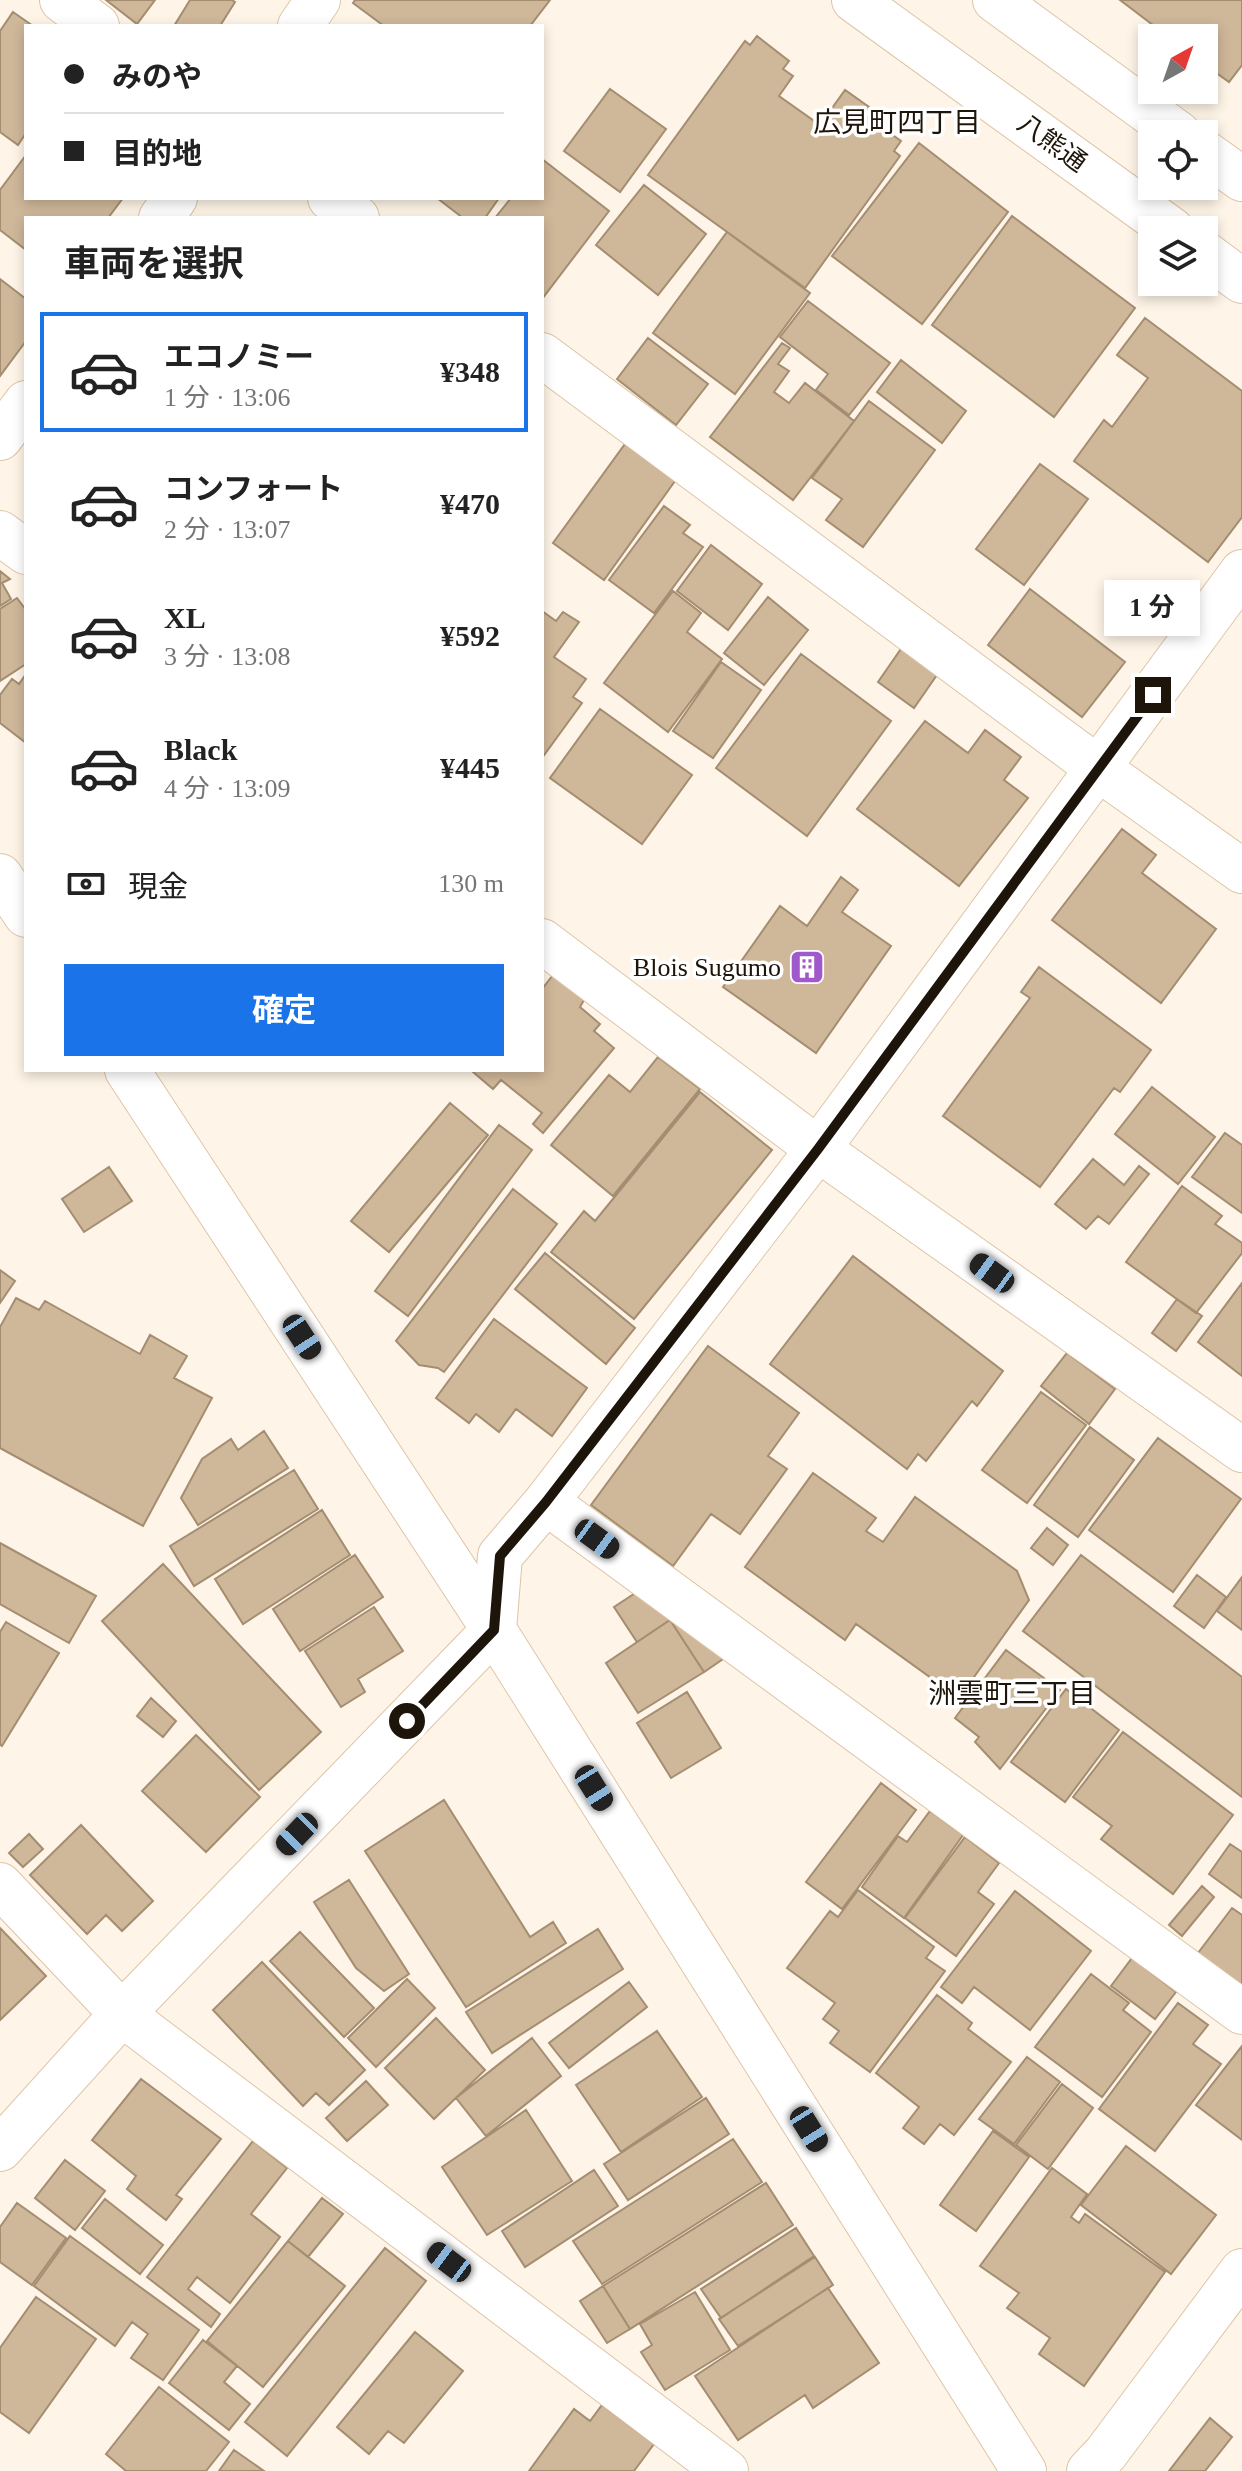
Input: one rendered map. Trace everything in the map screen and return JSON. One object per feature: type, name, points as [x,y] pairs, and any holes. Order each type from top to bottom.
[{"type":"street","points":[[62,0],[94,24]]},
{"type":"street","points":[[301,24],[318,0]]},
{"type":"street","name":"八熊通","points":[[854,0],[1153,216]]},
{"type":"street","points":[[995,0],[1160,120]]},
{"type":"street","points":[[1218,162],[1242,179]]},
{"type":"street","points":[[333,200],[354,216]]},
{"type":"street","points":[[1218,263],[1242,281]]},
{"type":"street","points":[[544,356],[1099,769],[1242,871]]},
{"type":"street","points":[[0,438],[24,406]]},
{"type":"street","points":[[0,533],[24,551]]},
{"type":"street","points":[[0,2149],[122,2014],[494,1630],[500,1556],[546,1502],[818,1149],[1242,572]]},
{"type":"street","points":[[0,876],[24,912]]},
{"type":"street","points":[[544,943],[818,1149],[1242,1450]]},
{"type":"street","points":[[128,1072],[494,1630],[1024,2471]]},
{"type":"street","points":[[546,1502],[1242,2012]]},
{"type":"street","points":[[0,1885],[122,2014],[726,2471]]},
{"type":"street","points":[[1089,2471],[1106,2453],[1242,2271]]},
{"type":"building","points":[[106,0],[155,0],[137,24]]},
{"type":"building","points":[[190,0],[235,2],[221,24],[175,24]]},
{"type":"building","points":[[355,0],[550,0],[532,24],[381,24],[353,3]]},
{"type":"building","points":[[1120,0],[1242,0],[1242,65],[1229,82],[1218,74],[1218,24],[1152,24]]},
{"type":"building","points":[[13,12],[30,24],[24,24],[24,136],[18,145],[0,132],[0,31]]},
{"type":"building","points":[[757,36],[789,61],[783,69],[793,76],[779,96],[820,125],[845,90],[869,107],[863,114],[901,141],[894,151],[900,156],[805,288],[648,175],[745,41],[750,45]]},
{"type":"building","points":[[610,89],[666,129],[620,192],[564,151]]},
{"type":"building","points":[[919,143],[1008,212],[922,324],[832,256]]},
{"type":"building","points":[[24,158],[24,200],[122,200],[110,216],[24,216],[24,248],[0,230],[0,190]]},
{"type":"building","points":[[544,161],[609,211],[544,296],[544,216],[497,216],[509,200],[544,200]]},
{"type":"building","points":[[644,185],[706,234],[658,295],[596,245]]},
{"type":"building","points":[[440,200],[498,200],[486,216],[460,216]]},
{"type":"building","points":[[1012,216],[1135,308],[1054,417],[932,325]]},
{"type":"building","points":[[727,232],[810,293],[735,394],[653,333]]},
{"type":"building","points":[[0,279],[24,297],[24,344],[0,376]]},
{"type":"building","points":[[808,301],[890,363],[849,415],[816,390],[828,374],[780,337]]},
{"type":"building","points":[[1145,318],[1242,391],[1242,517],[1208,562],[1074,461],[1104,420],[1112,427],[1148,378],[1117,355]]},
{"type":"building","points":[[648,338],[708,384],[676,425],[617,379]]},
{"type":"building","points":[[782,343],[790,348],[778,364],[789,371],[774,392],[789,403],[805,383],[854,421],[793,500],[710,437]]},
{"type":"building","points":[[901,360],[966,411],[942,443],[877,392]]},
{"type":"building","points":[[869,401],[935,450],[863,547],[826,520],[842,499],[812,478]]},
{"type":"building","points":[[625,444],[675,481],[604,580],[553,543]]},
{"type":"building","points":[[1040,464],[1088,499],[1024,585],[976,549]]},
{"type":"building","points":[[664,506],[690,525],[683,533],[703,547],[654,613],[609,580]]},
{"type":"building","points":[[711,545],[762,584],[728,630],[677,591]]},
{"type":"building","points":[[0,571],[10,579],[2,583],[11,599],[0,606]]},
{"type":"building","points":[[1030,589],[1125,662],[1082,717],[988,645]]},
{"type":"building","points":[[673,591],[701,613],[687,632],[722,659],[668,732],[604,683]]},
{"type":"building","points":[[768,597],[808,630],[764,685],[724,653]]},
{"type":"building","points":[[17,598],[24,607],[24,665],[0,681],[0,609]]},
{"type":"building","points":[[544,612],[556,621],[563,612],[579,622],[554,657],[586,679],[573,697],[582,703],[544,755]]},
{"type":"building","points":[[903,646],[939,672],[914,708],[878,682]]},
{"type":"building","points":[[801,654],[891,721],[807,836],[716,768]]},
{"type":"building","points":[[721,662],[761,690],[713,758],[673,731]]},
{"type":"building","points":[[24,677],[24,741],[0,723],[0,695],[12,679],[19,684]]},
{"type":"building","points":[[600,709],[692,775],[642,844],[550,778]]},
{"type":"building","points":[[925,721],[968,753],[985,730],[1021,757],[1004,780],[1028,798],[959,886],[857,809]]},
{"type":"building","points":[[1122,829],[1156,855],[1142,873],[1216,929],[1161,1003],[1052,920]]},
{"type":"building","name":"Blois Sugumo","points":[[841,877],[858,890],[842,912],[891,946],[816,1053],[723,987],[780,906],[807,926]]},
{"type":"building","points":[[1039,967],[1151,1050],[1120,1092],[1114,1088],[1040,1187],[943,1116],[1030,998],[1021,992]]},
{"type":"building","points":[[553,975],[584,1000],[580,1007],[600,1024],[594,1031],[614,1048],[543,1133],[533,1124],[542,1113],[501,1080],[493,1089],[473,1072],[544,1072],[544,986]]},
{"type":"building","points":[[658,1057],[700,1089],[613,1196],[551,1145],[609,1075],[630,1092]]},
{"type":"building","points":[[1152,1087],[1215,1137],[1178,1184],[1115,1134]]},
{"type":"building","points":[[700,1092],[772,1150],[634,1319],[551,1252],[584,1211],[595,1221]]},
{"type":"building","points":[[450,1103],[488,1135],[389,1252],[351,1221]]},
{"type":"building","points":[[499,1125],[532,1150],[408,1316],[375,1291]]},
{"type":"building","points":[[1225,1133],[1242,1145],[1242,1213],[1192,1177]]},
{"type":"building","points":[[1093,1159],[1124,1185],[1139,1166],[1149,1174],[1109,1224],[1098,1216],[1086,1229],[1055,1204]]},
{"type":"building","points":[[109,1167],[132,1201],[84,1232],[62,1199]]},
{"type":"building","points":[[1182,1186],[1222,1216],[1215,1224],[1242,1243],[1242,1253],[1196,1313],[1126,1262]]},
{"type":"building","points":[[513,1189],[557,1224],[444,1372],[419,1365],[396,1341]]},
{"type":"building","points":[[545,1253],[635,1328],[606,1364],[515,1289]]},
{"type":"building","points":[[853,1256],[1003,1371],[977,1406],[972,1401],[926,1461],[918,1454],[907,1469],[770,1364]]},
{"type":"building","points":[[0,1270],[15,1281],[0,1303]]},
{"type":"building","points":[[1242,1283],[1242,1376],[1198,1342]]},
{"type":"building","points":[[16,1298],[39,1310],[45,1301],[140,1354],[150,1335],[187,1356],[174,1378],[212,1398],[143,1526],[0,1448],[0,1327]]},
{"type":"building","points":[[1177,1299],[1202,1316],[1176,1351],[1152,1333]]},
{"type":"building","points":[[494,1319],[587,1388],[552,1436],[516,1409],[499,1432],[476,1414],[469,1423],[436,1398]]},
{"type":"building","points":[[708,1346],[799,1413],[768,1456],[787,1469],[740,1534],[711,1514],[673,1566],[591,1505]]},
{"type":"building","points":[[1067,1353],[1115,1389],[1089,1424],[1041,1386]]},
{"type":"building","points":[[1041,1392],[1086,1425],[1027,1503],[982,1470]]},
{"type":"building","points":[[1090,1427],[1134,1460],[1078,1537],[1034,1505]]},
{"type":"building","points":[[264,1431],[288,1468],[198,1525],[181,1498],[202,1459],[231,1439],[238,1450]]},
{"type":"building","points":[[1158,1438],[1241,1499],[1173,1592],[1089,1530]]},
{"type":"building","points":[[294,1470],[318,1509],[194,1586],[170,1546]]},
{"type":"building","points":[[813,1473],[876,1518],[866,1531],[883,1542],[915,1497],[1017,1571],[1029,1600],[959,1698],[856,1624],[845,1640],[745,1567]]},
{"type":"building","points":[[322,1510],[350,1555],[243,1624],[215,1579]]},
{"type":"building","points":[[1047,1528],[1068,1545],[1053,1565],[1031,1548]]},
{"type":"building","points":[[0,1543],[96,1596],[69,1643],[0,1604]]},
{"type":"building","points":[[355,1555],[383,1597],[300,1651],[273,1609]]},
{"type":"building","points":[[1081,1555],[1242,1677],[1242,1797],[1023,1631]]},
{"type":"building","points":[[163,1564],[321,1732],[259,1790],[102,1621]]},
{"type":"building","points":[[1197,1575],[1226,1597],[1204,1628],[1174,1606]]},
{"type":"building","points":[[1242,1577],[1242,1630],[1217,1611]]},
{"type":"building","points":[[637,1592],[726,1657],[704,1672],[670,1620],[637,1642],[614,1607]]},
{"type":"building","points":[[374,1607],[403,1651],[358,1679],[365,1692],[341,1707],[305,1651]]},
{"type":"building","points":[[670,1620],[704,1672],[638,1713],[606,1663]]},
{"type":"building","points":[[6,1622],[59,1653],[2,1746],[0,1632]]},
{"type":"building","points":[[1006,1650],[1060,1690],[1000,1769],[975,1742],[979,1737],[955,1718]]},
{"type":"building","points":[[1066,1689],[1119,1730],[1065,1802],[1011,1762]]},
{"type":"building","points":[[687,1692],[721,1748],[671,1778],[637,1723]]},
{"type":"building","points":[[151,1698],[176,1721],[163,1737],[137,1716]]},
{"type":"building","points":[[1123,1732],[1233,1815],[1173,1894],[1101,1839],[1112,1826],[1073,1797]]},
{"type":"building","points":[[196,1735],[260,1797],[206,1852],[142,1791]]},
{"type":"building","points":[[881,1783],[916,1810],[842,1909],[806,1882]]},
{"type":"building","points":[[444,1800],[530,1937],[553,1922],[566,1943],[466,2007],[365,1851]]},
{"type":"building","points":[[930,1811],[963,1835],[904,1918],[862,1887],[898,1836],[907,1842]]},
{"type":"building","points":[[81,1825],[153,1901],[122,1931],[106,1915],[87,1934],[30,1875]]},
{"type":"building","points":[[29,1834],[43,1849],[23,1867],[9,1853]]},
{"type":"building","points":[[965,1837],[999,1863],[978,1892],[994,1904],[956,1956],[905,1918]]},
{"type":"building","points":[[1230,1844],[1242,1852],[1242,1898],[1209,1874]]},
{"type":"building","points":[[349,1880],[409,1974],[384,1991],[356,1968],[314,1902]]},
{"type":"building","points":[[1202,1886],[1214,1897],[1182,1936],[1169,1925]]},
{"type":"building","points":[[858,1890],[934,1947],[926,1958],[945,1971],[870,2072],[830,2043],[839,2031],[823,2019],[835,2003],[787,1968],[830,1911],[838,1917]]},
{"type":"building","points":[[1015,1891],[1091,1951],[1030,2030],[974,1987],[962,2003],[941,1987]]},
{"type":"building","points":[[1232,1908],[1242,1915],[1242,1985],[1198,1953]]},
{"type":"building","points":[[0,1928],[46,1976],[0,2020]]},
{"type":"building","points":[[598,1929],[623,1969],[492,2053],[466,2012]]},
{"type":"building","points":[[300,1932],[374,2008],[344,2037],[270,1961]]},
{"type":"building","points":[[1132,1958],[1176,1992],[1155,2019],[1111,1986]]},
{"type":"building","points":[[262,1962],[365,2070],[329,2105],[316,2093],[303,2106],[213,2010]]},
{"type":"building","points":[[1091,1974],[1129,2003],[1123,2010],[1151,2032],[1102,2097],[1035,2047]]},
{"type":"building","points":[[407,1979],[435,2008],[376,2067],[348,2038]]},
{"type":"building","points":[[629,1982],[647,2007],[569,2068],[549,2043]]},
{"type":"building","points":[[937,1995],[972,2023],[968,2029],[1011,2062],[954,2135],[940,2124],[924,2144],[903,2128],[919,2107],[876,2073]]},
{"type":"building","points":[[1178,2003],[1208,2025],[1193,2044],[1221,2064],[1155,2151],[1099,2109]]},
{"type":"building","points":[[436,2018],[485,2070],[434,2119],[385,2068]]},
{"type":"building","points":[[657,2031],[702,2097],[621,2152],[576,2085]]},
{"type":"building","points":[[532,2038],[561,2076],[486,2136],[456,2098]]},
{"type":"building","points":[[1242,2046],[1242,2140],[1196,2105]]},
{"type":"building","points":[[1027,2057],[1060,2082],[1014,2144],[979,2119]]},
{"type":"building","points":[[141,2079],[221,2139],[176,2195],[182,2199],[166,2220],[127,2189],[136,2176],[92,2140]]},
{"type":"building","points":[[366,2081],[388,2105],[347,2141],[326,2118]]},
{"type":"building","points":[[1062,2084],[1093,2108],[1048,2169],[1016,2145]]},
{"type":"building","points":[[706,2098],[729,2134],[628,2200],[604,2164]]},
{"type":"building","points":[[526,2110],[572,2181],[487,2235],[442,2167]]},
{"type":"building","points":[[993,2131],[1029,2157],[976,2231],[940,2205]]},
{"type":"building","points":[[733,2139],[762,2182],[602,2284],[573,2241]]},
{"type":"building","points":[[253,2141],[287,2168],[251,2214],[280,2237],[230,2303],[197,2277],[188,2289],[220,2314],[211,2327],[147,2277]]},
{"type":"building","points":[[1126,2146],[1216,2215],[1171,2274],[1081,2205]]},
{"type":"building","points":[[65,2160],[105,2191],[75,2230],[35,2198]]},
{"type":"building","points":[[1052,2168],[1087,2194],[1071,2217],[1079,2223],[1085,2214],[1165,2272],[1084,2386],[1039,2354],[1050,2338],[1007,2308],[1019,2293],[980,2266]]},
{"type":"building","points":[[594,2170],[618,2206],[525,2267],[502,2231]]},
{"type":"building","points":[[766,2183],[793,2225],[630,2329],[603,2286]]},
{"type":"building","points":[[322,2198],[343,2214],[308,2257],[288,2241]]},
{"type":"building","points":[[105,2199],[163,2245],[140,2274],[82,2228]]},
{"type":"building","points":[[17,2203],[66,2238],[32,2285],[0,2262],[0,2227]]},
{"type":"building","points":[[796,2228],[814,2256],[721,2318],[701,2289]]},
{"type":"building","points":[[70,2236],[199,2330],[163,2380],[131,2358],[148,2334],[132,2322],[115,2346],[34,2286]]},
{"type":"building","points":[[288,2241],[345,2286],[263,2387],[207,2341]]},
{"type":"building","points":[[385,2248],[426,2281],[287,2456],[245,2422]]},
{"type":"building","points":[[815,2257],[833,2285],[738,2346],[719,2319]]},
{"type":"building","points":[[603,2286],[630,2329],[607,2343],[580,2301]]},
{"type":"building","points":[[828,2288],[879,2363],[813,2408],[805,2395],[738,2440],[695,2376]]},
{"type":"building","points":[[695,2292],[730,2350],[665,2390],[641,2352],[652,2345],[640,2324]]},
{"type":"building","points":[[36,2297],[96,2339],[29,2433],[0,2412],[0,2348]]},
{"type":"building","points":[[415,2332],[463,2371],[404,2443],[388,2431],[369,2454],[337,2427]]},
{"type":"building","points":[[203,2340],[237,2366],[224,2382],[250,2404],[229,2430],[169,2383]]},
{"type":"building","points":[[159,2387],[229,2442],[206,2471],[126,2471],[106,2454]]},
{"type":"building","points":[[602,2405],[654,2444],[634,2471],[529,2471],[574,2409],[590,2421]]},
{"type":"building","points":[[1210,2418],[1232,2437],[1205,2471],[1169,2471]]},
{"type":"building","points":[[234,2450],[264,2471],[219,2471]]},
{"type":"place","name":"Blois Sugumo","points":[[807,967]]},
{"type":"district","name":"広見町四丁目","points":[[897,122]]},
{"type":"district","name":"洲雲町三丁目","points":[[1012,1693]]},
{"type":"route","points":[[407,1721],[494,1630],[500,1556],[546,1502],[818,1149],[1153,695]]}]
